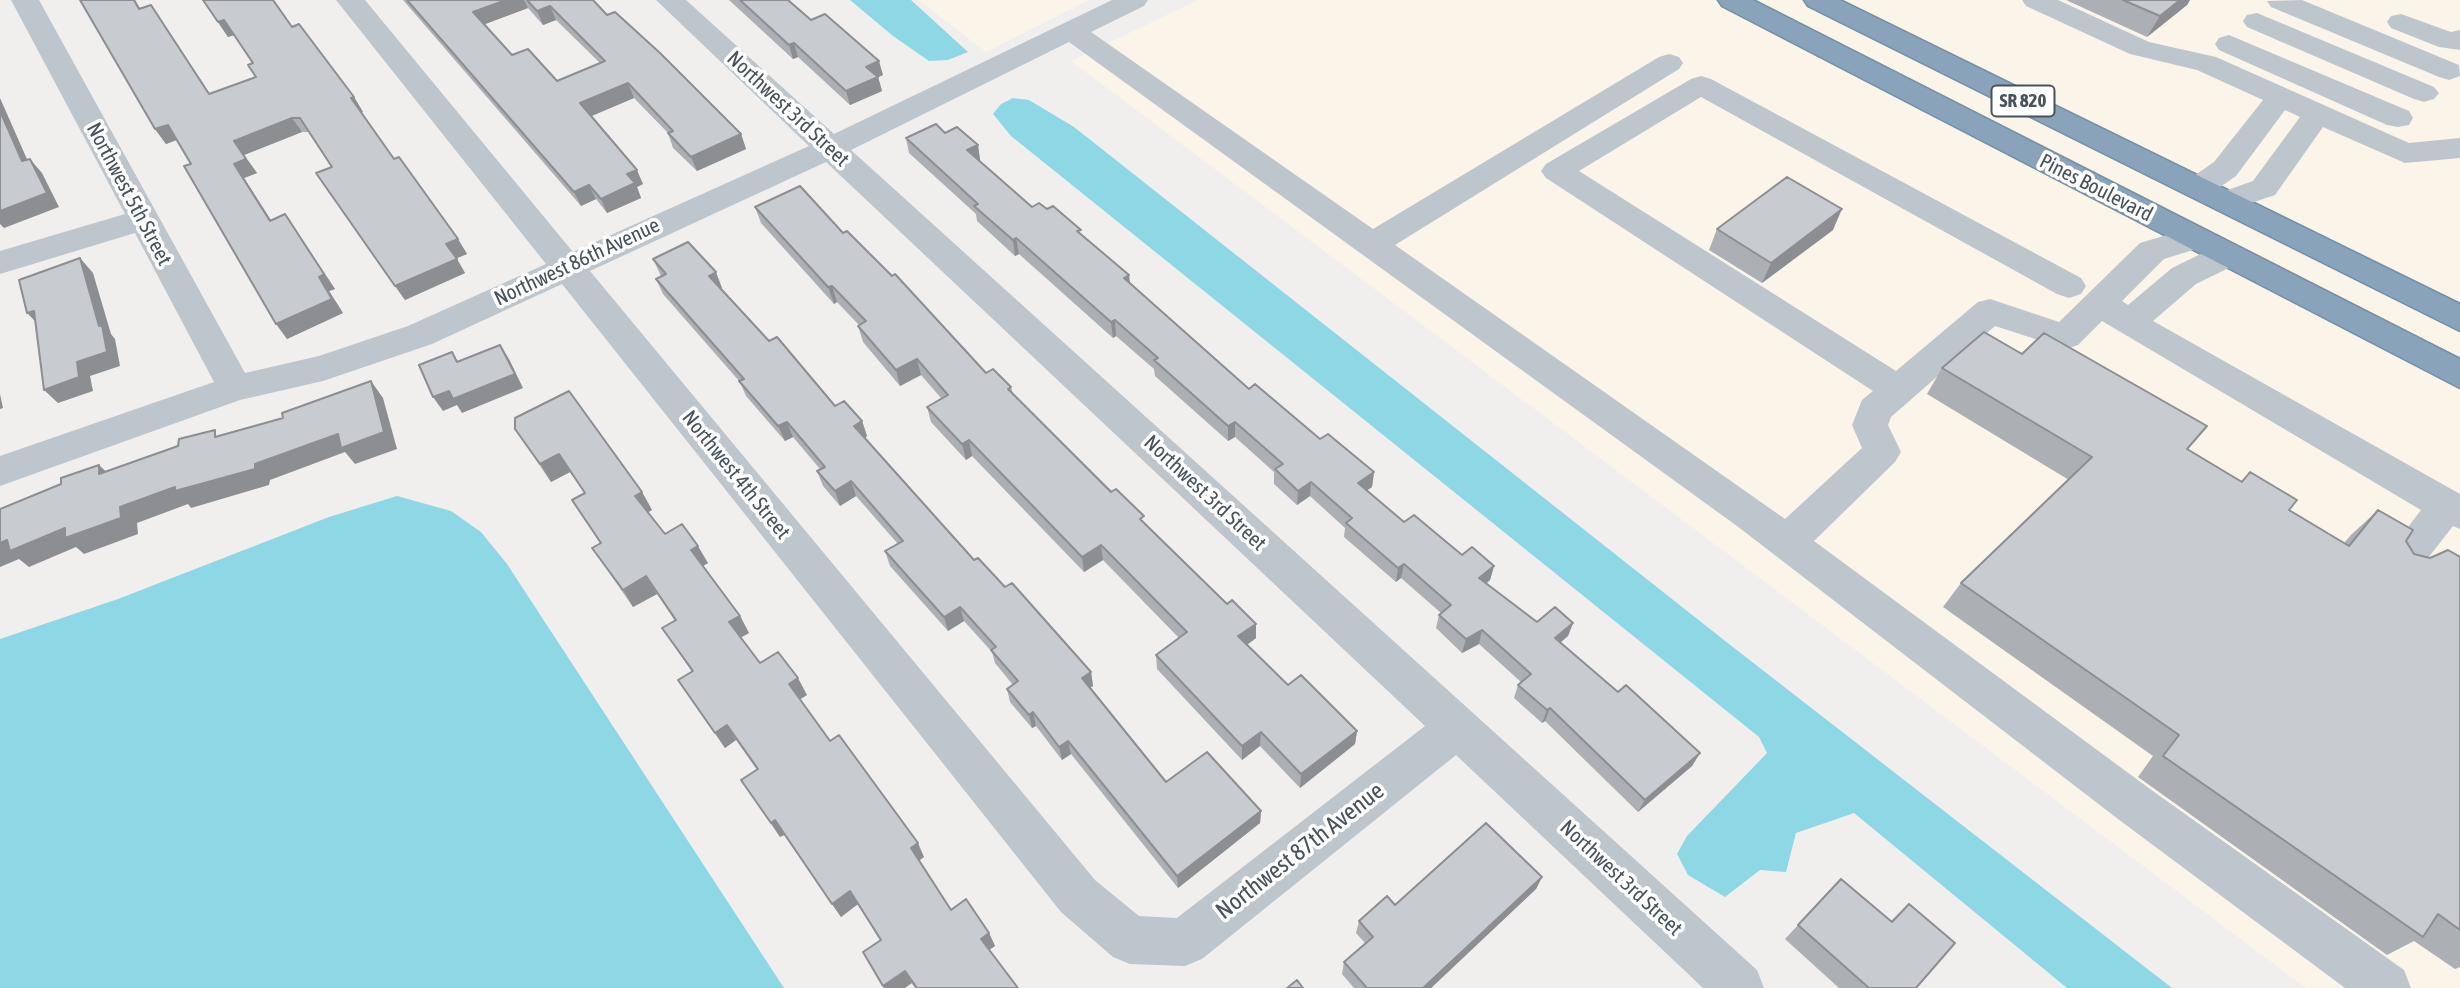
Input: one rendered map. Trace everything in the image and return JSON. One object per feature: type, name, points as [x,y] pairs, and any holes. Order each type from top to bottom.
[{"type":"highway","name":"Pines Boulevard","points":[[1732,0],[2460,375]]},
{"type":"highway","name":"SR 820","points":[[1818,0],[2446,312]]},
{"type":"highway","points":[[2005,141],[2067,157],[2119,176],[2213,194]]},
{"type":"highway","points":[[2194,238],[2288,255],[2389,296],[2446,312]]},
{"type":"street","name":"Northwest 5th Street","points":[[25,0],[235,388]]},
{"type":"street","name":"Northwest 4th Street","points":[[350,0],[1078,897],[1130,940]]},
{"type":"street","name":"Northwest 3rd Street","points":[[670,0],[1739,988]]},
{"type":"street","name":"Northwest 86th Avenue","points":[[0,471],[235,388],[323,368],[420,335],[830,148],[1134,0]]},
{"type":"street","points":[[2035,0],[2140,48],[2206,63],[2405,153],[2460,148]]},
{"type":"street","points":[[2347,0],[2449,41],[2456,42],[2460,38]]},
{"type":"street","points":[[2206,63],[2282,1],[2449,71]]},
{"type":"street","points":[[2257,21],[2424,93]]},
{"type":"street","points":[[1073,32],[1787,542],[2386,988]]},
{"type":"street","points":[[2230,44],[2398,118]]},
{"type":"street","points":[[1371,245],[1669,63]]},
{"type":"street","points":[[1898,390],[1557,171],[1701,85],[2084,295],[2453,509],[2400,564]]},
{"type":"street","points":[[2213,194],[2225,169],[2280,97]]},
{"type":"street","points":[[2213,194],[2264,188],[2317,115]]},
{"type":"street","points":[[0,263],[142,220]]},
{"type":"street","points":[[1787,542],[1882,452],[1870,425],[1875,410],[1990,311],[2066,336],[2084,295],[2152,251],[2194,238]]},
{"type":"street","points":[[2129,323],[2184,276],[2227,255]]},
{"type":"street","name":"Northwest 87th Avenue","points":[[1130,940],[1185,942],[1458,727]]},
{"type":"shaded area","points":[[919,0],[1089,0],[986,52]]},
{"type":"shaded area","points":[[1198,0],[2460,0],[2460,988],[2306,988],[1071,61]]},
{"type":"water","points":[[850,0],[911,0],[968,52],[948,60],[929,61],[893,36]]},
{"type":"water","points":[[1013,98],[1029,100],[1074,127],[1729,644],[2172,988],[2067,988],[1854,813],[1796,833],[1786,872],[1760,870],[1725,897],[1688,875],[1677,854],[1687,836],[1767,753],[1759,737],[1011,136],[993,114],[1001,104]]},
{"type":"water","points":[[397,496],[451,511],[481,532],[507,564],[784,988],[0,988],[0,639],[118,599],[329,517]]},
{"type":"building","points":[[80,0],[134,0],[139,9],[151,5],[209,94],[256,77],[248,65],[253,63],[224,20],[218,22],[203,0],[273,0],[292,27],[299,24],[354,97],[351,98],[394,159],[399,157],[458,239],[446,244],[457,259],[395,286],[316,173],[332,167],[300,118],[292,118],[234,141],[246,159],[234,164],[270,221],[285,214],[324,274],[319,277],[332,299],[276,324],[184,166],[191,164],[168,125],[155,129]]},
{"type":"building","points":[[407,0],[506,0],[473,12],[512,55],[528,49],[557,81],[605,61],[550,6],[537,11],[527,0],[593,0],[607,15],[615,12],[741,134],[691,157],[668,133],[673,131],[628,83],[580,103],[637,170],[627,174],[635,183],[601,199],[589,185],[574,192]]},
{"type":"building","points":[[740,0],[788,0],[811,20],[825,14],[879,61],[866,67],[878,77],[846,91],[794,43],[789,45]]},
{"type":"building","points":[[2123,0],[2180,0],[2160,16]]},
{"type":"building","points":[[0,111],[22,161],[30,159],[47,193],[0,211]]},
{"type":"building","points":[[936,124],[945,133],[957,127],[978,145],[967,150],[1032,207],[1039,203],[1047,209],[1053,206],[1081,230],[1077,231],[1129,275],[1124,278],[1249,389],[1255,384],[1320,439],[1328,434],[1374,472],[1358,483],[1404,522],[1414,515],[1462,555],[1472,547],[1494,566],[1479,578],[1537,622],[1555,607],[1573,623],[1555,638],[1618,692],[1626,685],[1700,753],[1645,800],[1550,708],[1547,710],[1518,685],[1531,674],[1482,630],[1466,639],[1439,615],[1451,605],[1404,564],[1398,568],[1346,523],[1352,518],[1311,482],[1298,491],[1275,469],[1283,464],[1235,422],[1228,426],[1154,360],[1158,358],[1115,320],[1111,322],[1016,238],[1013,240],[974,206],[978,204],[906,138]]},
{"type":"building","points":[[1787,177],[1842,209],[1771,263],[1717,229]]},
{"type":"building","points":[[800,186],[843,233],[847,231],[892,276],[895,274],[986,373],[993,369],[1011,387],[1008,389],[1111,492],[1116,489],[1144,516],[1140,519],[1227,604],[1232,600],[1256,624],[1238,636],[1288,685],[1301,675],[1357,731],[1301,774],[1261,732],[1242,746],[1156,655],[1187,632],[1101,545],[1082,557],[969,440],[962,444],[927,407],[948,395],[917,359],[896,370],[858,326],[866,321],[832,286],[828,287],[755,207]]},
{"type":"building","points":[[688,242],[716,272],[709,276],[769,341],[777,337],[835,406],[844,401],[862,421],[854,426],[974,560],[978,558],[1005,587],[1012,583],[1091,672],[1082,678],[1166,782],[1207,752],[1261,811],[1177,876],[1068,741],[1059,747],[1033,712],[1029,715],[1007,689],[1018,681],[991,650],[996,647],[960,607],[944,617],[885,551],[903,541],[851,481],[835,491],[817,471],[825,467],[787,422],[778,426],[739,381],[744,379],[656,279],[666,274],[653,259]]},
{"type":"building","points":[[80,258],[99,326],[102,325],[107,352],[77,362],[79,377],[44,390],[34,311],[27,313],[19,280]]},
{"type":"building","points":[[1984,332],[2022,354],[2044,333],[2207,426],[2187,449],[2242,482],[2250,472],[2297,500],[2289,510],[2349,546],[2378,510],[2413,530],[2406,541],[2414,554],[2430,558],[2448,550],[2460,557],[2460,930],[2438,914],[2423,937],[2163,756],[2179,735],[1961,583],[2092,457],[1942,368]]},
{"type":"building","points":[[500,345],[515,374],[453,399],[449,391],[433,397],[419,365],[452,352],[457,362]]},
{"type":"building","points":[[371,381],[384,432],[341,448],[338,434],[255,464],[255,469],[175,491],[175,487],[120,507],[121,518],[65,538],[65,528],[10,551],[7,540],[0,543],[0,509],[61,484],[61,478],[99,465],[99,474],[178,446],[179,439],[215,430],[215,437],[283,418],[282,413]]},
{"type":"building","points":[[569,391],[642,492],[635,496],[665,534],[682,524],[698,546],[691,550],[740,616],[729,622],[760,663],[778,652],[798,678],[789,684],[830,741],[839,735],[918,843],[911,848],[951,910],[966,899],[989,933],[981,939],[1018,988],[917,988],[905,971],[883,986],[863,952],[881,940],[850,891],[832,904],[775,820],[771,823],[741,780],[758,769],[727,725],[715,733],[678,680],[693,671],[662,628],[676,620],[646,576],[623,590],[592,548],[601,543],[572,500],[585,493],[559,454],[540,464],[515,429],[515,418]]},
{"type":"building","points":[[1486,823],[1542,877],[1423,988],[1367,988],[1344,962],[1373,937],[1359,921],[1387,896],[1395,905]]},
{"type":"building","points":[[1841,879],[1892,922],[1909,904],[1955,943],[1916,988],[1869,988],[1798,925]]},
{"type":"building","points":[[1297,980],[1303,988],[1287,988]]}]
